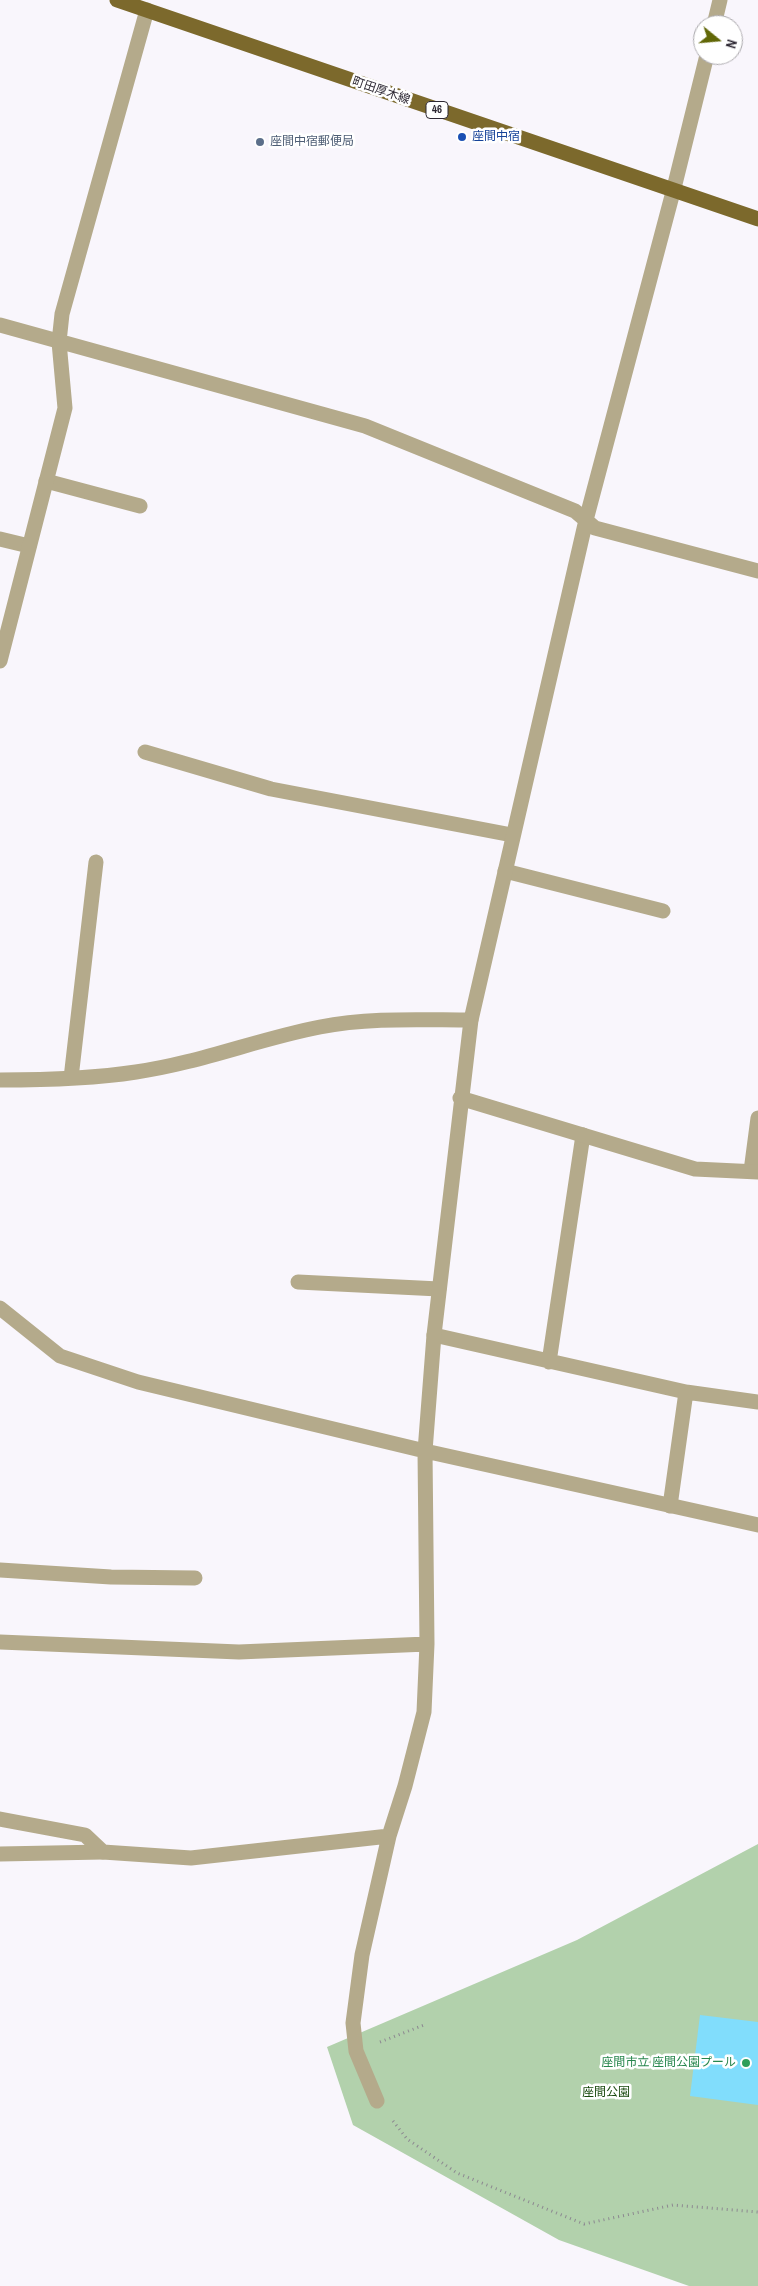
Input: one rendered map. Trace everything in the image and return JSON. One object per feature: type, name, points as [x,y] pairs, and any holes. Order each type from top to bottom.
[{"type":"main road","name":"町田厚木線","points":[[117,0],[758,220]]},
{"type":"street","points":[[716,15],[720,0]]},
{"type":"street","points":[[1,654],[64,408],[59,342],[62,314],[146,10]]},
{"type":"street","points":[[376,2101],[356,2051],[353,2023],[362,1956],[389,1836],[406,1786],[424,1712],[427,1644],[425,1451],[434,1335],[460,1098],[471,1020],[512,835],[586,520],[673,192],[705,65]]},
{"type":"street","points":[[0,325],[365,426],[575,511],[595,528],[758,572]]},
{"type":"street","points":[[46,481],[140,506]]},
{"type":"street","points":[[0,539],[29,546]]},
{"type":"street","points":[[145,752],[271,789],[512,835]]},
{"type":"street","points":[[71,1078],[96,862]]},
{"type":"street","points":[[505,871],[663,912]]},
{"type":"street","points":[[0,1080],[71,1078],[136,1072],[205,1057],[321,1026],[386,1020],[471,1020]]},
{"type":"street","points":[[460,1098],[695,1169],[755,1172],[758,1118]]},
{"type":"street","points":[[549,1362],[583,1135]]},
{"type":"street","points":[[298,1282],[439,1289]]},
{"type":"street","points":[[0,1308],[60,1356],[138,1382],[425,1451],[758,1526]]},
{"type":"street","points":[[434,1335],[686,1392],[758,1402]]},
{"type":"street","points":[[670,1506],[686,1392]]},
{"type":"street","points":[[0,1570],[111,1577],[195,1578]]},
{"type":"street","points":[[0,1642],[239,1652],[427,1644]]},
{"type":"street","points":[[0,1819],[85,1835],[103,1852]]},
{"type":"street","points":[[0,1854],[103,1852],[191,1858],[389,1836]]},
{"type":"path","points":[[356,2051],[424,2025]]},
{"type":"path","points":[[376,2101],[408,2139],[457,2173],[584,2224],[673,2205],[758,2212]]},
{"type":"green space","name":"座間公園","points":[[758,1844],[758,2286],[689,2286],[559,2240],[353,2125],[327,2047],[577,1940]]},
{"type":"water","points":[[700,2015],[758,2022],[758,2105],[690,2096]]},
{"type":"place","name":"座間中宿","points":[[462,137]]},
{"type":"place","name":"座間中宿郵便局","points":[[260,142]]},
{"type":"place","name":"座間市立 座間公園プール","points":[[746,2063]]}]
